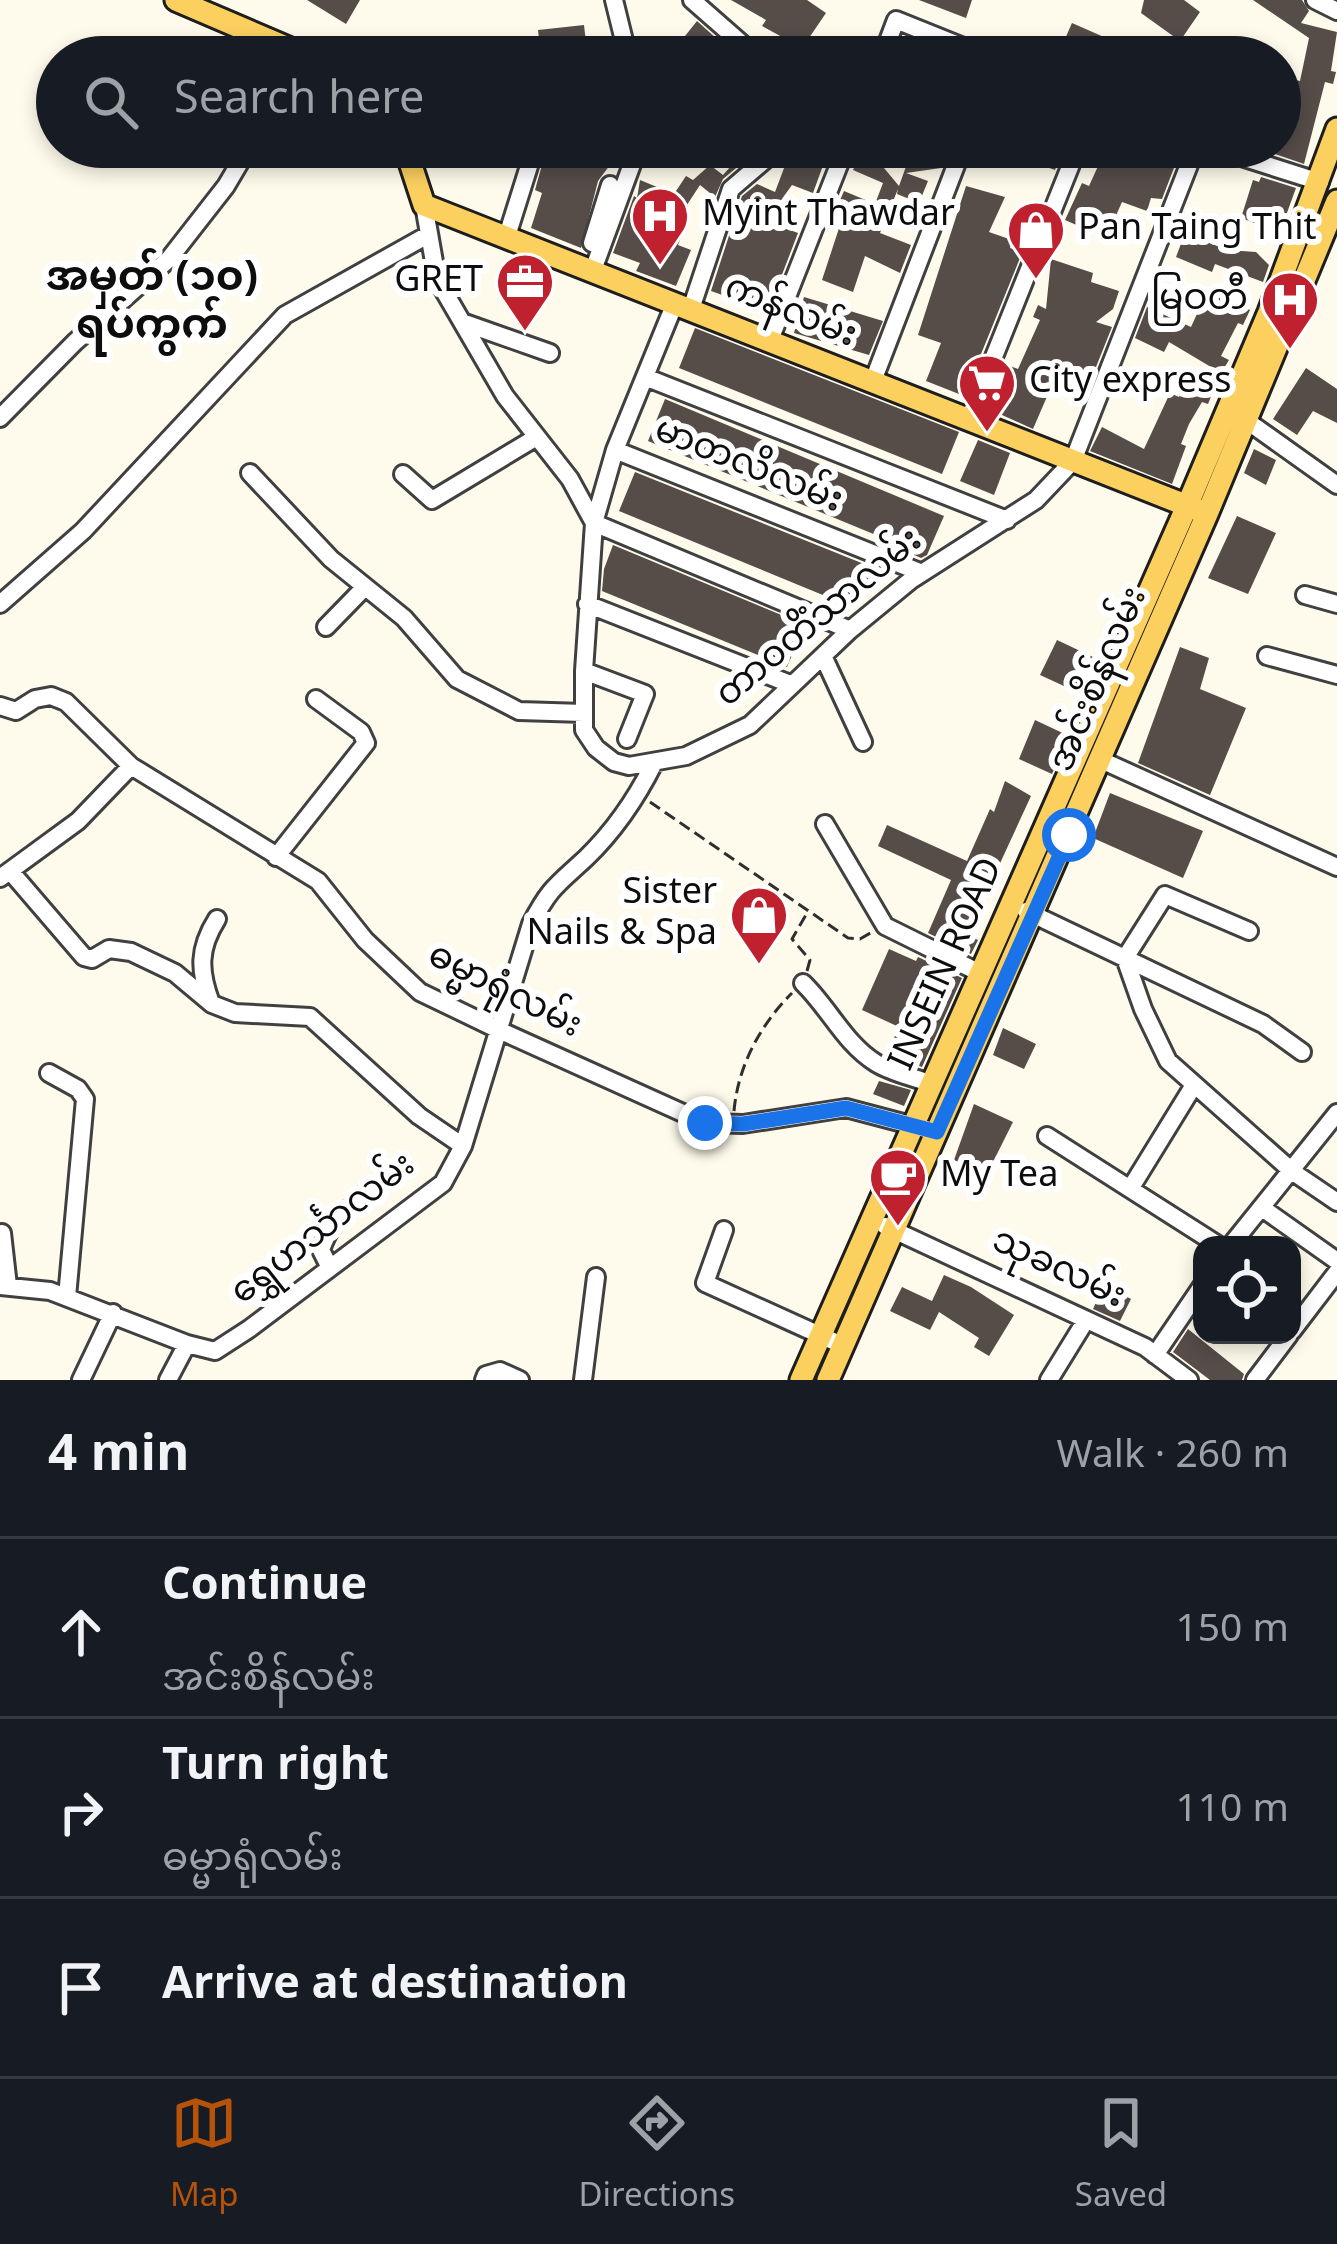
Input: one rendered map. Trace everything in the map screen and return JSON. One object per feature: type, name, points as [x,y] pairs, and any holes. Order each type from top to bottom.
[{"type":"main road","points":[[176,0],[247,36]]},
{"type":"main road","points":[[1329,184],[1337,129]]},
{"type":"main road","points":[[412,168],[424,205]]},
{"type":"main road","name":"INSEIN ROAD","points":[[801,1380],[1011,904],[1197,510],[1238,415],[1269,312],[1329,184]]},
{"type":"main road","points":[[1238,415],[1337,201]]},
{"type":"main road","name":"ကန်လမ်း","points":[[424,205],[1197,510]]},
{"type":"main road","name":"အင်းစိန်လမ်း","points":[[828,1380],[1101,760],[1197,510]]},
{"type":"street","points":[[614,0],[623,36]]},
{"type":"street","points":[[692,0],[734,36]]},
{"type":"street","points":[[1316,0],[1337,11]]},
{"type":"street","points":[[890,36],[896,20],[936,36]]},
{"type":"street","points":[[0,418],[91,327],[169,259],[235,168]]},
{"type":"street","points":[[507,236],[528,168]]},
{"type":"street","points":[[589,268],[630,168]]},
{"type":"street","points":[[655,764],[614,762],[584,730],[594,523],[615,450],[645,377],[683,306],[731,189],[756,168]]},
{"type":"street","points":[[770,340],[838,168]]},
{"type":"street","points":[[873,381],[955,168]]},
{"type":"street","points":[[969,419],[1070,168]]},
{"type":"street","points":[[1073,461],[1188,168]]},
{"type":"street","points":[[1278,168],[1329,184]]},
{"type":"street","points":[[589,268],[610,185]]},
{"type":"street","points":[[424,205],[436,279],[505,396],[570,479],[594,523],[850,630]]},
{"type":"street","points":[[0,604],[82,531],[285,315],[426,236]]},
{"type":"street","points":[[462,322],[550,353]]},
{"type":"street","points":[[645,377],[1007,520]]},
{"type":"street","points":[[1238,415],[1337,485]]},
{"type":"street","points":[[403,474],[432,500],[535,438]]},
{"type":"street","name":"မာတလိလမ်း","points":[[615,450],[922,573]]},
{"type":"street","name":"တာဝတိံသာလမ်း","points":[[655,764],[714,745],[750,725],[850,630],[922,573],[1036,500],[1073,461]]},
{"type":"street","points":[[250,472],[331,559],[404,618],[457,680],[519,711],[584,713]]},
{"type":"street","points":[[326,627],[364,588]]},
{"type":"street","points":[[1305,595],[1337,604]]},
{"type":"street","points":[[587,604],[790,684]]},
{"type":"street","points":[[1268,656],[1337,675]]},
{"type":"street","points":[[824,658],[863,742]]},
{"type":"street","points":[[584,671],[645,694],[627,739]]},
{"type":"street","name":"ဓမ္မာရုံလမ်း","points":[[0,706],[16,711],[51,696],[66,702],[131,766],[318,881],[400,977],[420,992],[501,1031],[705,1123],[732,1125],[846,1108],[937,1132]]},
{"type":"street","points":[[276,856],[366,743],[361,732],[316,699]]},
{"type":"street","points":[[1101,760],[1337,867]]},
{"type":"street","name":"ရွှေဟင်္သာလမ်း","points":[[187,1344],[215,1351],[224,1346],[443,1183],[464,1145],[531,924],[548,890],[589,855],[639,794],[655,764]]},
{"type":"street","points":[[131,766],[78,821],[6,875],[84,958],[110,949],[131,952],[175,973],[212,1004],[260,1017],[310,1017],[419,1116],[464,1145]]},
{"type":"street","points":[[825,824],[885,926],[980,973]]},
{"type":"street","points":[[1249,931],[1165,895],[1126,958],[1143,1010],[1168,1061],[1292,1172],[1337,1202]]},
{"type":"street","points":[[1011,904],[1263,1024],[1302,1052]]},
{"type":"street","points":[[212,1004],[202,979],[200,955],[217,920]]},
{"type":"street","points":[[803,983],[851,1042],[878,1064],[932,1084]]},
{"type":"street","points":[[49,1073],[79,1088],[85,1099],[67,1297]]},
{"type":"street","points":[[1130,1189],[1193,1084]]},
{"type":"street","points":[[1239,1236],[1337,1113]]},
{"type":"street","points":[[1047,1136],[1204,1236]]},
{"type":"street","points":[[330,1268],[320,1250],[326,1235],[335,1218],[370,1189]]},
{"type":"street","points":[[1262,1208],[1337,1261]]},
{"type":"street","name":"သုခလမ်း","points":[[871,1219],[1086,1320],[1155,1355],[1189,1380]]},
{"type":"street","points":[[724,1230],[705,1283],[844,1346]]},
{"type":"street","points":[[2,1233],[4,1286],[67,1297],[187,1344],[168,1380]]},
{"type":"street","points":[[1301,1320],[1337,1272]]},
{"type":"street","points":[[583,1380],[596,1276]]},
{"type":"street","points":[[1155,1355],[1193,1299]]},
{"type":"street","points":[[81,1380],[113,1313]]},
{"type":"street","points":[[1049,1380],[1086,1320]]},
{"type":"street","points":[[1255,1380],[1283,1344]]},
{"type":"street","points":[[484,1380],[500,1371],[520,1380]]},
{"type":"path","points":[[639,794],[848,938],[860,939]]},
{"type":"path","points":[[732,1125],[736,1088],[749,1054],[774,1011],[803,983],[810,960],[793,939],[808,911]]},
{"type":"building","points":[[307,0],[360,0],[346,24]]},
{"type":"building","points":[[731,0],[807,0],[826,13],[810,36],[780,36],[762,26],[766,20]]},
{"type":"building","points":[[919,0],[972,0],[966,18]]},
{"type":"building","points":[[1144,0],[1184,0],[1200,12],[1183,36],[1173,36],[1141,13]]},
{"type":"building","points":[[1253,0],[1302,0],[1309,11],[1301,23],[1337,32],[1333,84],[1325,82],[1304,164],[1301,76],[1309,38]]},
{"type":"building","points":[[697,21],[714,36],[685,36]]},
{"type":"building","points":[[1072,23],[1102,36],[1066,36]]},
{"type":"building","points":[[584,25],[585,36],[539,36],[538,30]]},
{"type":"building","points":[[541,168],[608,168],[598,181],[581,248],[531,228],[542,193],[535,190]]},
{"type":"building","points":[[707,168],[723,175],[736,168],[723,179],[715,197],[700,185],[681,214],[689,217],[678,245],[691,250],[676,286],[636,271],[640,263],[613,253],[640,180],[674,194],[686,176],[693,180]]},
{"type":"building","points":[[784,168],[822,168],[813,193],[792,185],[766,221],[798,233],[768,311],[711,291],[742,196],[757,184],[775,192]]},
{"type":"building","points":[[854,168],[884,168],[899,186],[905,168],[941,168],[906,173],[928,181],[919,203],[897,194],[898,189],[880,233],[911,245],[900,273],[865,256],[853,292],[822,280],[845,210],[837,207],[844,191],[875,204],[883,183]]},
{"type":"building","points":[[1097,168],[1174,168],[1162,199],[1151,198],[1147,211],[1122,202],[1106,238],[1065,220],[1082,183],[1089,186]]},
{"type":"building","points":[[1261,177],[1296,188],[1280,232],[1241,218],[1253,180],[1259,182]]},
{"type":"building","points":[[966,186],[1005,197],[989,232],[1012,240],[1010,248],[1018,250],[1020,258],[964,396],[926,381],[941,343],[918,335]]},
{"type":"building","points":[[1185,233],[1227,250],[1256,252],[1269,265],[1263,282],[1215,264],[1212,272],[1176,257]]},
{"type":"building","points":[[1051,259],[1093,273],[1091,282],[1119,291],[1113,309],[1096,322],[1112,327],[1084,397],[1052,385],[1033,429],[991,410],[1010,366],[1018,369],[1040,320],[1033,317],[1038,305],[1046,309]]},
{"type":"building","points":[[1216,293],[1250,310],[1221,356],[1229,360],[1221,373],[1169,342],[1164,352],[1135,338],[1147,307],[1191,327],[1201,305],[1207,308]]},
{"type":"building","points":[[804,297],[883,321],[869,355],[794,333]]},
{"type":"building","points":[[695,328],[959,432],[942,474],[679,368]]},
{"type":"building","points":[[1306,368],[1337,389],[1337,423],[1313,411],[1297,435],[1273,419]]},
{"type":"building","points":[[1187,378],[1214,389],[1208,404],[1202,402],[1189,424],[1172,484],[1090,451],[1102,427],[1144,449],[1170,393],[1179,397]]},
{"type":"building","points":[[665,399],[944,516],[927,555],[921,558],[903,550],[905,547],[648,441]]},
{"type":"building","points":[[978,440],[1010,453],[994,495],[960,481]]},
{"type":"building","points":[[1254,449],[1276,460],[1266,485],[1244,473]]},
{"type":"building","points":[[635,472],[884,572],[879,586],[864,580],[852,607],[619,511]]},
{"type":"building","points":[[1237,516],[1276,533],[1248,594],[1208,578]]},
{"type":"building","points":[[613,545],[796,621],[789,640],[797,643],[787,667],[602,591]]},
{"type":"building","points":[[1057,640],[1093,657],[1077,692],[1040,675]]},
{"type":"building","points":[[1180,647],[1209,658],[1200,689],[1246,708],[1210,795],[1138,763]]},
{"type":"building","points":[[1035,720],[1069,736],[1052,774],[1019,759]]},
{"type":"building","points":[[1005,781],[1031,796],[967,935],[978,940],[971,954],[928,933],[951,880],[878,846],[887,825],[967,861]]},
{"type":"building","points":[[1110,793],[1203,831],[1183,878],[1093,838]]},
{"type":"building","points":[[889,949],[962,978],[922,1067],[887,1054],[899,1027],[862,1010]]},
{"type":"building","points":[[1003,1028],[1036,1044],[1024,1069],[993,1055]]},
{"type":"building","points":[[879,1081],[911,1090],[904,1106],[873,1094]]},
{"type":"building","points":[[974,1104],[1013,1122],[987,1174],[954,1160]]},
{"type":"building","points":[[944,1275],[1014,1315],[989,1356],[974,1347],[979,1338],[939,1312],[930,1330],[890,1311],[902,1287],[932,1301]]},
{"type":"building","points":[[1104,1285],[1131,1299],[1120,1321],[1093,1309]]},
{"type":"building","points":[[1188,1329],[1193,1344],[1207,1344],[1244,1374],[1242,1380],[1210,1380],[1173,1352]]},
{"type":"place","name":"Myint Thawdar","points":[[660,267]]},
{"type":"place","name":"Pan Taing Thit","points":[[1036,281]]},
{"type":"place","name":"GRET","points":[[525,333]]},
{"type":"place","name":"မြဝတီ","points":[[1290,351]]},
{"type":"place","name":"City express","points":[[987,434]]},
{"type":"place","name":"Sister Nails & Spa","points":[[759,966]]},
{"type":"place","name":"My Tea","points":[[898,1228]]},
{"type":"district","name":"အမှတ် (၁၀) ရပ်ကွက်","points":[[152,304]]},
{"type":"route","points":[[705,1123],[743,1124],[846,1108],[937,1132],[1069,835]]}]
